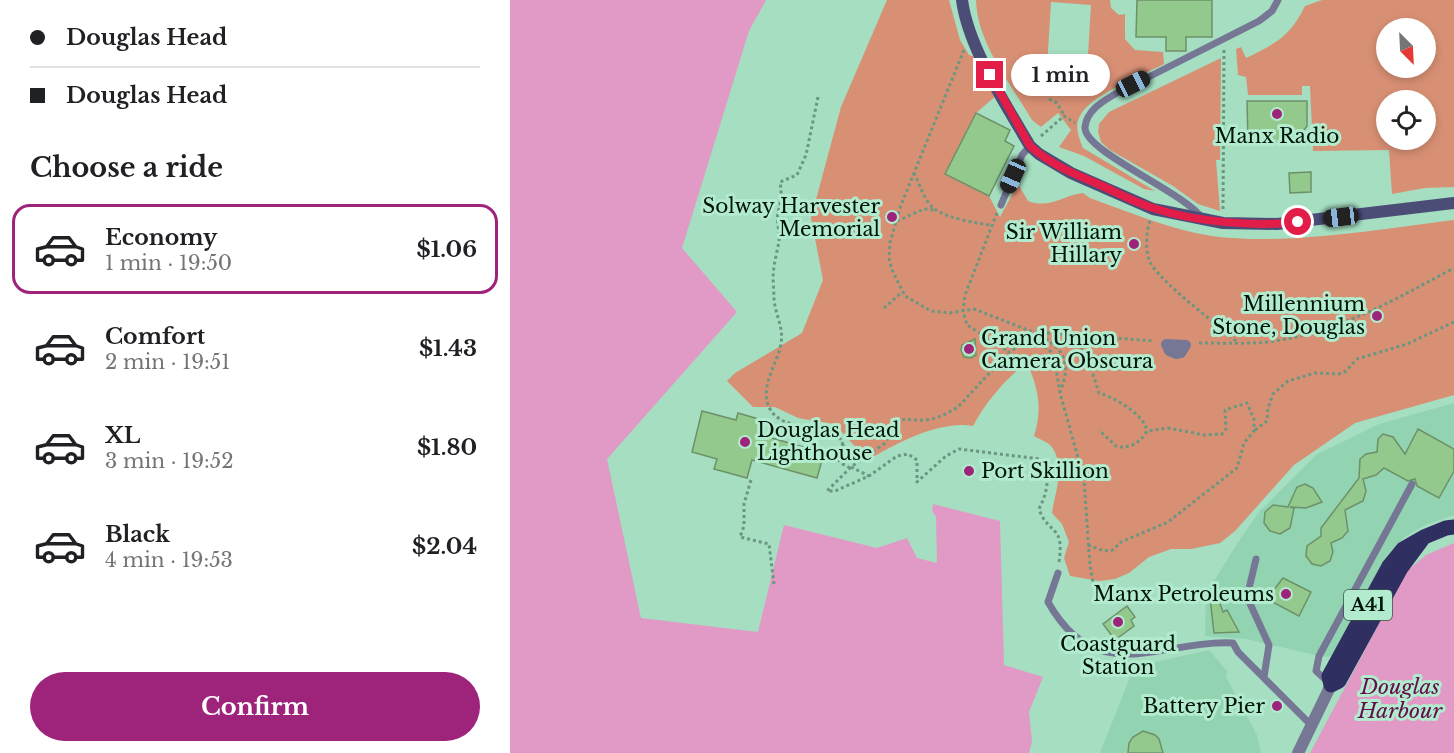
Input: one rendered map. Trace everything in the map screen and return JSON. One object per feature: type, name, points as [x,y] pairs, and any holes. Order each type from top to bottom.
[{"type":"main road","points":[[962,0],[964,14],[974,42],[1030,146],[1071,173],[1153,208],[1223,223],[1277,224],[1454,203]]},
{"type":"main road","name":"A41","points":[[1331,685],[1329,676],[1389,566],[1403,549],[1424,537],[1454,527]]},
{"type":"street","points":[[1298,753],[1331,685]]},
{"type":"lane","points":[[1202,218],[1197,210],[1157,183],[1105,153],[1089,139],[1085,129],[1088,118],[1095,106],[1259,21],[1272,11],[1278,0]]},
{"type":"lane","points":[[1001,205],[1022,155],[1030,146]]},
{"type":"lane","points":[[1331,685],[1316,671],[1319,656],[1412,484]]},
{"type":"lane","points":[[1256,559],[1247,597],[1269,645],[1264,677]]},
{"type":"lane","points":[[1058,573],[1048,602],[1059,621],[1075,637],[1098,652],[1123,655],[1169,651],[1212,642],[1233,643],[1238,652],[1311,725]]},
{"type":"path","points":[[1223,223],[1224,38]]},
{"type":"path","points":[[974,42],[966,45],[960,57],[914,173],[890,242],[889,258],[902,292],[917,305],[931,311],[950,313],[974,309],[1052,341],[1061,350],[1065,359],[1060,393]]},
{"type":"path","points":[[818,97],[806,155],[797,175],[780,182],[782,202],[778,214],[779,240],[773,269],[774,302],[782,329],[782,342],[767,385],[767,398],[770,408],[777,417],[833,435],[840,439],[852,456],[862,459]]},
{"type":"path","points":[[1049,99],[1057,103],[1064,116],[1085,129]]},
{"type":"path","points":[[1040,136],[1064,116]]},
{"type":"path","points":[[914,173],[927,199],[936,210]]},
{"type":"path","points":[[1001,205],[965,295],[963,311],[967,325],[1010,352]]},
{"type":"path","points":[[897,221],[924,209],[992,225]]},
{"type":"path","points":[[1148,228],[1146,241],[1150,262],[1174,288],[1237,342]]},
{"type":"path","points":[[1191,344],[1265,342],[1324,330],[1394,301],[1454,268]]},
{"type":"path","points":[[884,308],[902,292]]},
{"type":"path","points":[[1088,546],[1104,551],[1113,550],[1121,542],[1175,518],[1237,468],[1244,443],[1267,421],[1268,408],[1273,394],[1288,381],[1315,373],[1339,374],[1347,370],[1357,359],[1407,344],[1454,322]]},
{"type":"path","points":[[1033,332],[1154,341]]},
{"type":"path","points":[[1076,336],[1077,342],[1087,356],[1099,393],[1109,396],[1137,415],[1145,423],[1147,431]]},
{"type":"path","points":[[1058,573],[1060,540],[1052,526],[1041,516],[1039,509],[1047,494],[1047,468],[1040,459],[959,449],[946,456],[917,482],[917,460],[908,454],[897,456],[869,476],[835,491],[827,491],[832,483],[884,444],[889,435],[888,427],[898,419],[934,418],[958,407],[1010,352],[1030,340],[1049,349],[1055,361],[1060,393],[1084,479],[1088,546],[1094,587]]},
{"type":"path","points":[[1099,430],[1117,447],[1124,448],[1137,443],[1147,431],[1168,428],[1204,435],[1222,434],[1226,429],[1225,410],[1247,403],[1254,419],[1254,431]]},
{"type":"path","points":[[842,444],[838,459],[841,463],[869,476]]},
{"type":"path","points":[[751,480],[744,504],[744,526],[741,537],[769,544],[774,584]]},
{"type":"shaded area","points":[[887,0],[949,0],[960,40],[969,55],[976,57],[997,95],[976,113],[945,174],[989,196],[1000,217],[1018,184],[1028,201],[1036,203],[1050,203],[1083,193],[1090,198],[1181,230],[1241,239],[1302,238],[1454,220],[1454,395],[1355,423],[1294,465],[1235,531],[1220,543],[1191,549],[1171,549],[1149,557],[1129,573],[1115,579],[1099,581],[1070,576],[1064,558],[1069,542],[1062,524],[1052,513],[1058,479],[1058,462],[1051,446],[1034,436],[1039,407],[1034,381],[1027,362],[997,391],[973,426],[947,426],[919,434],[868,460],[834,424],[798,418],[775,407],[753,407],[727,381],[735,373],[802,333],[823,280],[811,218],[841,107]]},
{"type":"shaded area","points":[[976,0],[1110,0],[1111,8],[1119,15],[1125,14],[1125,39],[1135,50],[1163,52],[1164,64],[1118,86],[1094,101],[1080,116],[1077,124],[1078,132],[1083,148],[1155,191],[1144,189],[1084,156],[1059,147],[1071,130],[1058,113],[1041,127],[1032,120],[996,63],[982,32]],"holes":[[[1051,2],[1091,5],[1087,71],[1047,68]]]},
{"type":"shaded area","points":[[1322,0],[1454,0],[1454,187],[1425,188],[1392,194],[1389,150],[1313,151],[1310,86],[1302,86],[1302,95],[1248,95],[1246,77],[1238,75],[1236,49],[1241,47],[1246,58],[1281,38],[1305,6]]},
{"type":"shaded area","points":[[1221,58],[1220,160],[1216,160],[1220,211],[1198,204],[1173,186],[1110,150],[1101,142],[1098,132],[1099,124],[1109,112]]},
{"type":"shaded area","points":[[1454,403],[1454,515],[1425,525],[1405,537],[1387,555],[1335,652],[1329,657],[1319,656],[1246,639],[1205,636],[1206,594],[1258,513],[1316,455],[1379,424]]},
{"type":"shaded area","points":[[1209,650],[1227,671],[1226,677],[1257,735],[1261,753],[1100,753],[1134,667]]},
{"type":"water","points":[[510,0],[766,0],[749,31],[682,248],[737,312],[607,459],[641,618],[758,632],[784,525],[877,548],[907,538],[917,558],[937,563],[936,517],[932,511],[933,504],[1000,521],[1004,665],[1043,677],[1029,712],[1032,742],[1029,753],[510,753]]},
{"type":"water","name":"Douglas Harbour","points":[[1454,543],[1454,753],[1310,753],[1407,571],[1426,555]]},
{"type":"building","points":[[1137,0],[1212,0],[1212,37],[1186,37],[1186,51],[1166,51],[1166,37],[1136,37]]},
{"type":"building","name":"Manx Radio","points":[[1247,101],[1307,101],[1307,126],[1295,142],[1248,142]]},
{"type":"building","points":[[976,113],[1010,130],[1005,141],[1014,146],[989,196],[945,174]]},
{"type":"building","points":[[1311,172],[1311,192],[1290,193],[1289,173]]},
{"type":"building","name":"Grand Union Camera Obscura","points":[[975,339],[976,355],[971,358],[964,357],[961,350],[962,345]]},
{"type":"building","points":[[702,411],[736,420],[738,413],[762,420],[758,434],[824,453],[817,478],[752,460],[747,478],[714,469],[717,459],[692,452]]},
{"type":"building","points":[[1418,429],[1454,449],[1454,471],[1439,498],[1417,486],[1415,479],[1408,481],[1384,468],[1376,475],[1363,479],[1366,491],[1363,501],[1345,510],[1348,531],[1342,538],[1331,543],[1333,552],[1330,561],[1321,566],[1312,564],[1306,556],[1307,546],[1321,536],[1321,528],[1359,478],[1360,459],[1366,454],[1377,452],[1378,439],[1383,434],[1393,437],[1405,454]]},
{"type":"building","points":[[1305,484],[1313,488],[1322,502],[1306,508],[1290,507],[1294,508],[1290,528],[1280,534],[1270,531],[1264,523],[1265,512],[1273,505],[1288,507],[1297,487]]},
{"type":"building","name":"Manx Petroleums","points":[[1283,578],[1311,592],[1299,616],[1267,599]]},
{"type":"building","name":"Manx Petroleums","points":[[1214,588],[1223,612],[1227,610],[1239,632],[1214,633],[1209,589]]},
{"type":"building","name":"Coastguard Station","points":[[1127,606],[1135,617],[1131,620],[1134,626],[1115,640],[1103,624]]},
{"type":"building","points":[[1143,731],[1159,739],[1163,753],[1128,753],[1129,743],[1133,737]]},
{"type":"place","name":"Manx Radio","points":[[1277,114]]},
{"type":"place","name":"Solway Harvester Memorial","points":[[892,217]]},
{"type":"place","name":"Sir William Hillary","points":[[1134,244]]},
{"type":"place","name":"Millennium Stone, Douglas","points":[[1377,316]]},
{"type":"place","name":"Grand Union Camera Obscura","points":[[969,349]]},
{"type":"place","name":"Douglas Head Lighthouse","points":[[745,442]]},
{"type":"place","name":"Port Skillion","points":[[969,471]]},
{"type":"place","name":"Manx Petroleums","points":[[1286,594]]},
{"type":"place","name":"Coastguard Station","points":[[1118,622]]},
{"type":"place","name":"Battery Pier","points":[[1277,706]]},
{"type":"route","points":[[990,75],[1030,146],[1052,163],[1071,173],[1153,208],[1223,223],[1298,222]]}]
